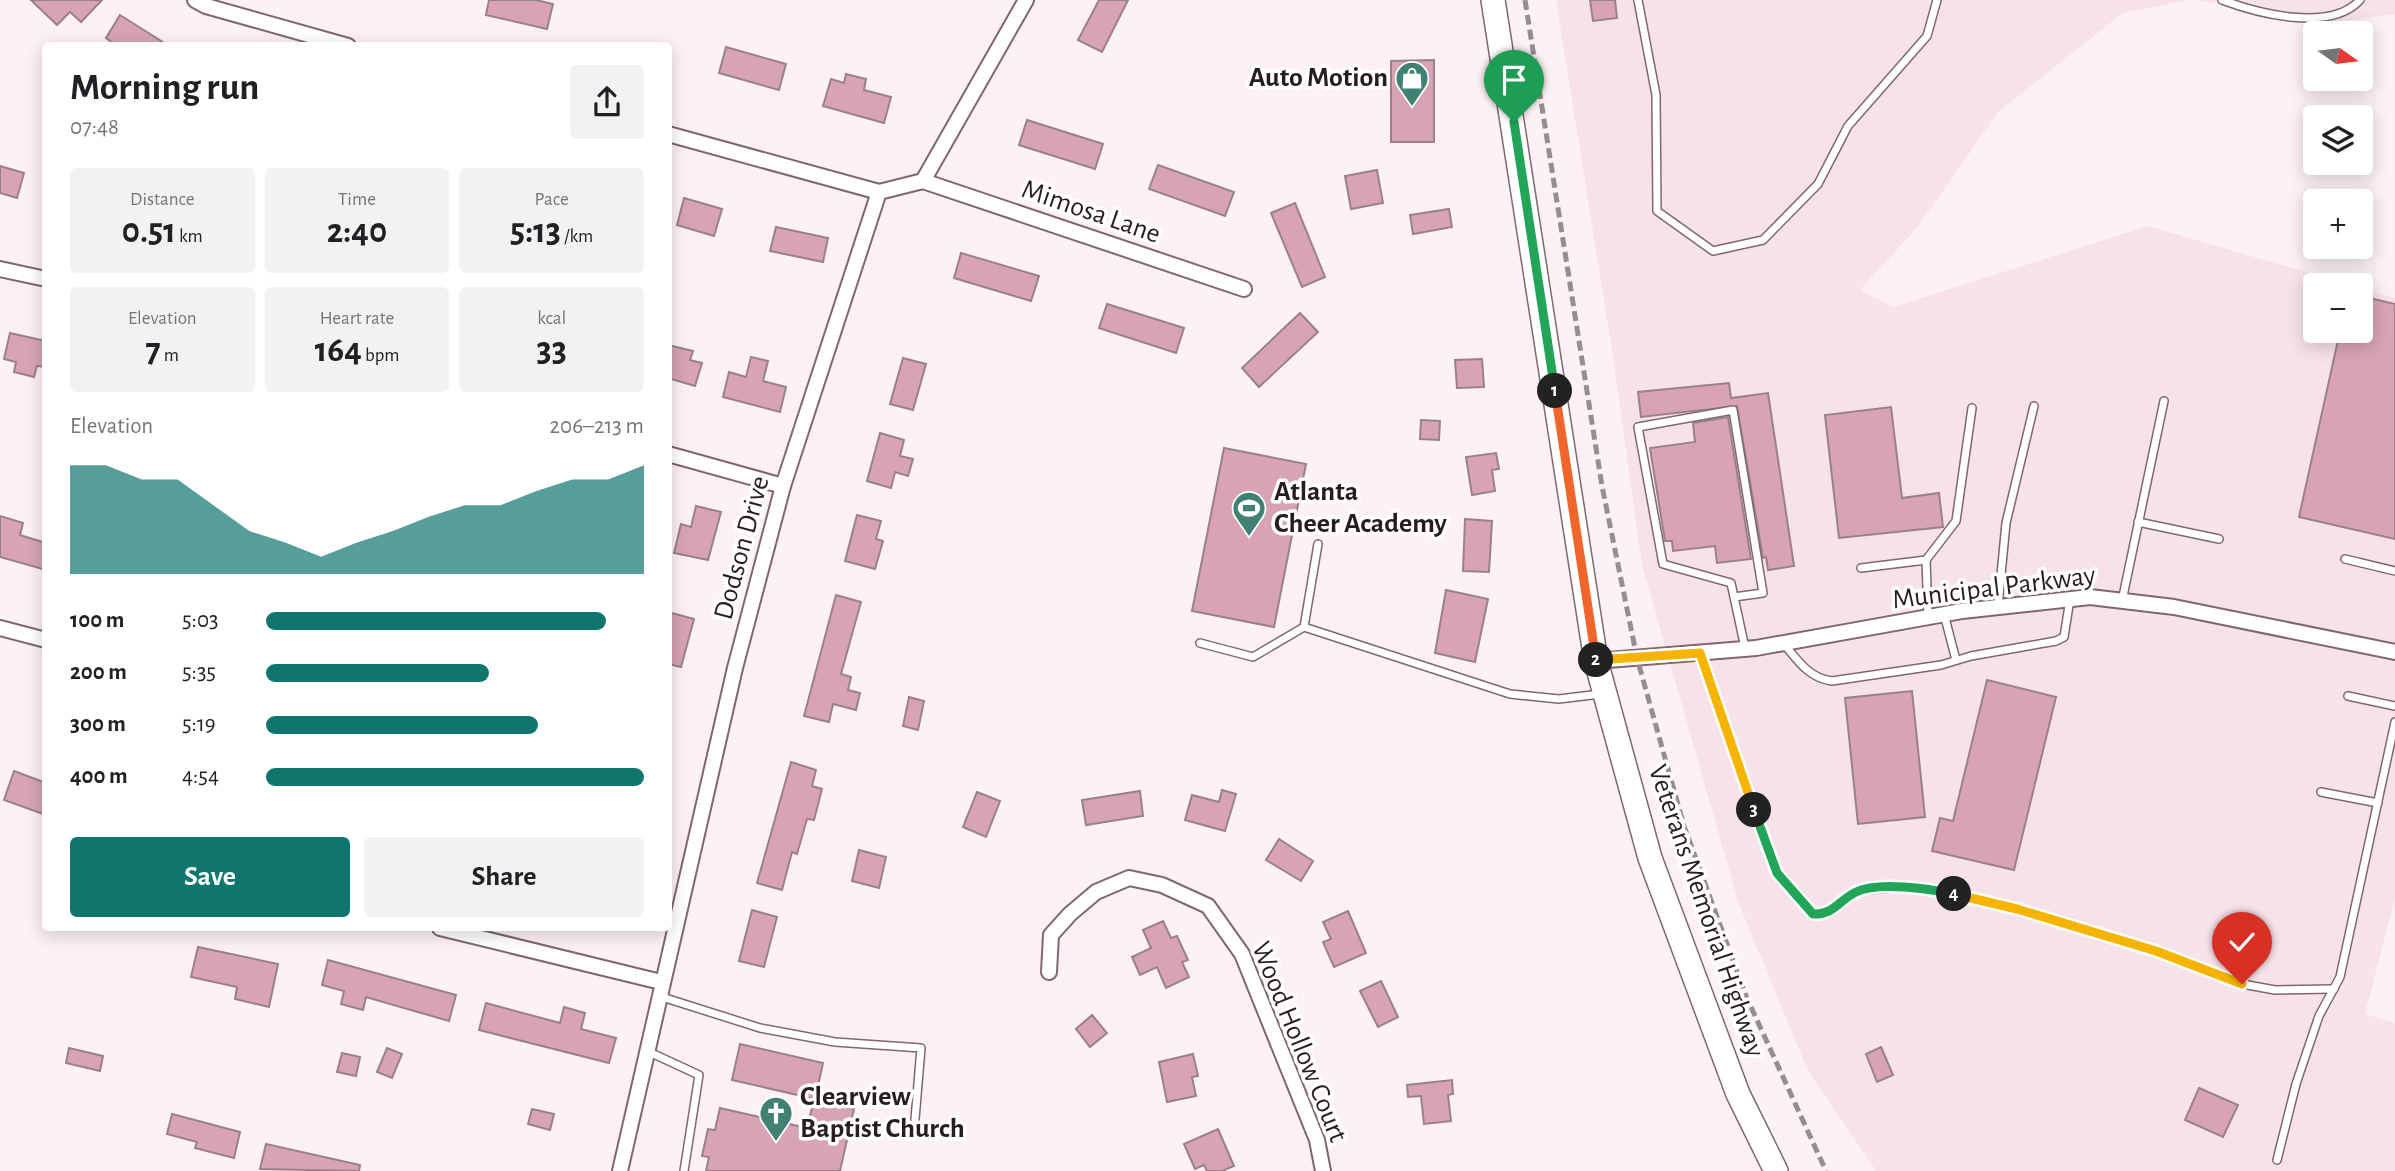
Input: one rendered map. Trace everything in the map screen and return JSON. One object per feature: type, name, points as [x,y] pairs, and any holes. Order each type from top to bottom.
[{"type":"main road","name":"Veterans Memorial Highway","points":[[1493,0],[1596,661],[1650,858],[1738,1094],[1776,1171]]},
{"type":"street","points":[[195,0],[206,6],[334,42]]},
{"type":"street","points":[[672,135],[879,192],[923,181],[1026,0]]},
{"type":"street","name":"Mimosa Lane","points":[[923,181],[1244,289]]},
{"type":"street","name":"Dodson Drive","points":[[620,1171],[735,668],[783,486],[879,192]]},
{"type":"street","points":[[0,269],[42,278]]},
{"type":"street","points":[[672,455],[783,486]]},
{"type":"street","name":"Municipal Parkway","points":[[1596,661],[1745,649],[1944,614],[2090,597],[2174,607],[2395,652]]},
{"type":"street","points":[[0,628],[42,639]]},
{"type":"street","name":"Wood Hollow Court","points":[[1049,972],[1051,935],[1096,892],[1129,878],[1162,885],[1208,906],[1242,954],[1317,1140],[1322,1171]]},
{"type":"street","points":[[451,931],[660,989]]},
{"type":"lane","points":[[1637,0],[1656,95],[1657,211],[1713,251],[1763,240],[1818,184],[1848,126],[1927,36],[1937,0]]},
{"type":"lane","points":[[2222,0],[2261,14],[2324,18],[2360,0]]},
{"type":"lane","points":[[2122,601],[2164,401]]},
{"type":"lane","points":[[1998,607],[2007,523],[2034,406]]},
{"type":"lane","points":[[1928,617],[1926,559],[1956,521],[1972,408]]},
{"type":"lane","points":[[1734,597],[1763,593],[1733,410],[1638,427],[1663,564],[1731,583],[1745,649]]},
{"type":"lane","points":[[2138,522],[2219,539]]},
{"type":"lane","points":[[1304,627],[1318,544]]},
{"type":"lane","points":[[1861,568],[1926,559]]},
{"type":"lane","points":[[2345,559],[2395,571]]},
{"type":"lane","points":[[1784,643],[1807,670],[1819,679],[1832,681],[2056,642],[2064,637],[2070,599]]},
{"type":"lane","points":[[1944,614],[1956,660]]},
{"type":"lane","points":[[1200,643],[1253,657],[1304,627],[1510,694],[1559,699],[1604,694]]},
{"type":"lane","points":[[1700,653],[1777,873],[1813,914],[1826,914],[1857,891],[1911,886],[2017,909],[2156,951],[2242,984],[2275,990],[2334,989]]},
{"type":"lane","points":[[2348,696],[2395,706]]},
{"type":"lane","points":[[2277,1160],[2296,1084],[2319,1016],[2340,976],[2395,722]]},
{"type":"lane","points":[[2321,792],[2378,803]]},
{"type":"lane","points":[[660,989],[772,1030],[835,1042],[921,1048],[915,1119]]},
{"type":"lane","points":[[646,1051],[699,1074],[684,1171]]},
{"type":"shaded area","points":[[1556,0],[2188,0],[2123,13],[1998,112],[1917,228],[1860,290],[1893,307],[2148,226],[2310,273],[2303,273],[2303,343],[2373,343],[2373,292],[2395,298],[2395,898],[2365,1014],[2395,1023],[2395,1171],[1876,1171],[1808,1071],[1738,902],[1642,565],[1613,357]]},
{"type":"shaded area","points":[[2197,0],[2395,0],[2395,14],[2343,21],[2306,21]]},
{"type":"building","points":[[31,0],[102,0],[81,22],[70,12],[57,25]]},
{"type":"building","points":[[489,0],[536,0],[553,4],[547,29],[486,15]]},
{"type":"building","points":[[1099,0],[1128,0],[1102,52],[1078,40]]},
{"type":"building","points":[[1590,0],[1615,0],[1617,18],[1593,21]]},
{"type":"building","points":[[120,15],[163,42],[112,42],[106,38]]},
{"type":"building","points":[[726,47],[786,64],[779,90],[719,73]]},
{"type":"building","points":[[1434,60],[1434,142],[1391,142],[1391,61]]},
{"type":"building","points":[[846,74],[866,79],[864,90],[891,97],[884,123],[823,106],[831,79],[844,83]]},
{"type":"building","points":[[1027,120],[1103,144],[1095,169],[1019,145]]},
{"type":"building","points":[[1158,165],[1234,192],[1225,216],[1149,189]]},
{"type":"building","points":[[0,166],[24,173],[17,198],[0,193]]},
{"type":"building","points":[[1377,170],[1383,203],[1351,209],[1345,176]]},
{"type":"building","points":[[684,198],[722,209],[714,236],[677,225]]},
{"type":"building","points":[[1295,203],[1325,277],[1302,287],[1271,213]]},
{"type":"building","points":[[1449,209],[1452,227],[1413,234],[1410,215]]},
{"type":"building","points":[[776,227],[828,238],[823,262],[770,251]]},
{"type":"building","points":[[961,253],[1039,276],[1031,301],[954,278]]},
{"type":"building","points":[[2373,299],[2395,304],[2395,539],[2299,517],[2337,343],[2373,343]]},
{"type":"building","points":[[1107,304],[1184,328],[1176,353],[1099,328]]},
{"type":"building","points":[[1300,313],[1318,332],[1259,387],[1242,368]]},
{"type":"building","points":[[10,333],[42,340],[42,367],[37,366],[34,377],[14,372],[16,362],[4,359]]},
{"type":"building","points":[[672,346],[693,351],[690,360],[702,363],[695,386],[672,379]]},
{"type":"building","points":[[751,357],[768,361],[763,381],[786,387],[780,412],[723,397],[729,372],[746,377]]},
{"type":"building","points":[[903,358],[926,364],[913,410],[890,404]]},
{"type":"building","points":[[1482,359],[1484,387],[1457,388],[1455,360]]},
{"type":"building","points":[[1729,383],[1731,398],[1768,393],[1794,566],[1768,570],[1766,557],[1763,558],[1737,406],[1641,417],[1638,392]]},
{"type":"building","points":[[1891,407],[1902,498],[1939,493],[1943,527],[1839,538],[1825,415]]},
{"type":"building","points":[[1728,417],[1751,559],[1717,563],[1715,546],[1673,551],[1672,541],[1665,541],[1650,448],[1695,442],[1693,423]]},
{"type":"building","points":[[1421,420],[1440,421],[1439,440],[1420,439]]},
{"type":"building","points":[[880,433],[904,440],[900,456],[913,459],[908,476],[895,472],[891,488],[867,481]]},
{"type":"building","name":"Atlanta Cheer Academy","points":[[1224,448],[1306,464],[1274,627],[1192,611]]},
{"type":"building","points":[[1496,453],[1499,469],[1492,470],[1495,491],[1472,495],[1466,457]]},
{"type":"building","points":[[696,506],[721,512],[708,560],[674,553],[681,524],[691,527]]},
{"type":"building","points":[[857,515],[881,521],[876,539],[883,541],[875,569],[845,561]]},
{"type":"building","points":[[0,516],[23,523],[20,535],[42,542],[42,569],[0,557]]},
{"type":"building","points":[[1465,519],[1492,521],[1489,572],[1463,571]]},
{"type":"building","points":[[1446,590],[1488,599],[1475,662],[1435,653]]},
{"type":"building","points":[[836,595],[861,602],[841,674],[851,677],[848,690],[860,693],[856,710],[833,704],[829,722],[804,716]]},
{"type":"building","points":[[672,613],[694,619],[681,667],[672,665]]},
{"type":"building","points":[[1987,680],[2056,697],[2014,870],[1932,851],[1940,818],[1953,821]]},
{"type":"building","points":[[1912,691],[1925,817],[1858,824],[1845,698]]},
{"type":"building","points":[[909,697],[924,701],[918,730],[903,726]]},
{"type":"building","points":[[791,762],[816,770],[812,786],[822,789],[814,820],[807,819],[797,854],[792,852],[782,890],[757,883]]},
{"type":"building","points":[[14,771],[42,782],[42,814],[4,800]]},
{"type":"building","points":[[1222,790],[1236,794],[1225,831],[1185,820],[1192,795],[1219,802]]},
{"type":"building","points":[[1140,791],[1143,816],[1086,825],[1082,800]]},
{"type":"building","points":[[977,792],[1000,801],[986,837],[963,827]]},
{"type":"building","points":[[1279,839],[1313,861],[1301,881],[1266,860]]},
{"type":"building","points":[[859,850],[886,857],[879,888],[852,881]]},
{"type":"building","points":[[752,910],[777,917],[764,967],[739,961]]},
{"type":"building","points":[[1348,911],[1366,953],[1334,967],[1323,942],[1331,939],[1323,922]]},
{"type":"building","points":[[1163,921],[1171,938],[1177,936],[1188,960],[1182,962],[1189,977],[1166,988],[1157,967],[1140,975],[1132,957],[1151,948],[1143,930]]},
{"type":"building","points":[[198,947],[278,964],[269,1007],[235,999],[237,987],[191,977]]},
{"type":"building","points":[[328,960],[456,995],[449,1021],[366,997],[363,1010],[341,1004],[344,991],[322,985]]},
{"type":"building","points":[[1381,981],[1398,1017],[1378,1027],[1360,991]]},
{"type":"building","points":[[486,1003],[560,1023],[564,1007],[585,1013],[581,1029],[616,1038],[609,1063],[479,1030]]},
{"type":"building","points":[[1092,1015],[1107,1033],[1090,1047],[1076,1029]]},
{"type":"building","points":[[740,1044],[823,1063],[815,1099],[732,1080]]},
{"type":"building","points":[[1881,1047],[1893,1075],[1877,1082],[1866,1054]]},
{"type":"building","points":[[69,1048],[103,1056],[100,1071],[66,1063]]},
{"type":"building","points":[[387,1048],[402,1054],[392,1078],[377,1072]]},
{"type":"building","points":[[342,1053],[360,1057],[356,1076],[337,1072]]},
{"type":"building","points":[[1193,1054],[1198,1076],[1192,1077],[1196,1096],[1167,1102],[1159,1062]]},
{"type":"building","points":[[1452,1080],[1453,1094],[1448,1095],[1451,1121],[1424,1124],[1421,1096],[1408,1097],[1407,1085]]},
{"type":"building","points":[[2199,1088],[2238,1105],[2223,1137],[2185,1120]]},
{"type":"building","name":"Clearview Baptist Church","points":[[814,1100],[854,1109],[840,1171],[706,1171],[709,1157],[702,1156],[708,1129],[715,1130],[720,1108],[807,1128]]},
{"type":"building","points":[[532,1109],[554,1114],[550,1130],[528,1124]]},
{"type":"building","points":[[172,1114],[240,1132],[234,1158],[195,1148],[197,1142],[167,1134]]},
{"type":"building","points":[[1218,1129],[1234,1166],[1222,1171],[1207,1171],[1204,1165],[1195,1169],[1184,1144]]},
{"type":"building","points":[[266,1144],[360,1165],[359,1171],[260,1169]]},
{"type":"railway","points":[[1525,0],[1602,486],[1637,658],[1684,826],[1746,996],[1826,1171]]},
{"type":"place","name":"Auto Motion","points":[[1412,108]]},
{"type":"place","name":"Atlanta Cheer Academy","points":[[1249,538]]},
{"type":"place","name":"Clearview Baptist Church","points":[[776,1143]]},
{"type":"route","points":[[1514,122],[1596,661],[1700,653],[1777,873],[1813,914],[1826,914],[1857,891],[1911,886],[1968,896],[2017,909],[2156,951],[2242,984]]}]
